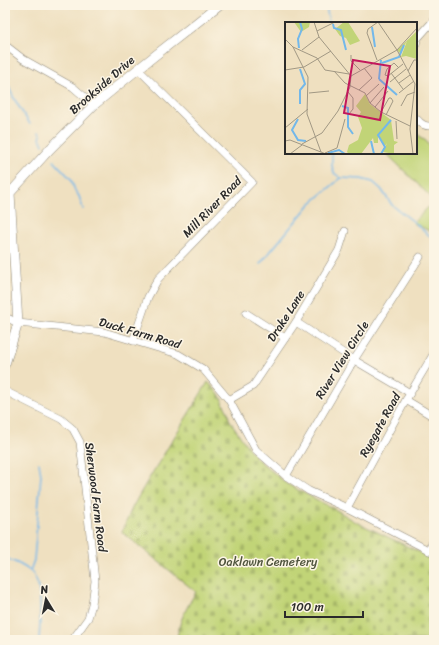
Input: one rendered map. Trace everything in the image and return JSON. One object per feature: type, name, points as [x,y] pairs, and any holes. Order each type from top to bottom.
[{"type":"main road","name":"Brookside Drive","points":[[8,191],[94,105],[219,5]]},
{"type":"main road","points":[[5,364],[18,323],[8,191]]},
{"type":"street","points":[[417,39],[434,20]]},
{"type":"street","points":[[5,45],[23,59],[73,87],[94,105]]},
{"type":"street","name":"Mill River Road","points":[[133,341],[148,298],[158,279],[252,182],[138,69]]},
{"type":"street","points":[[417,119],[421,123],[432,126]]},
{"type":"street","name":"Drake Lane","points":[[229,400],[253,386],[296,322],[339,250],[345,231]]},
{"type":"street","name":"River View Circle","points":[[286,476],[354,360],[420,257]]},
{"type":"street","points":[[246,313],[285,338]]},
{"type":"street","name":"Duck Farm Road","points":[[5,317],[18,323],[104,332],[178,354],[203,369],[229,400],[256,450],[286,476],[309,491],[347,508],[432,552]]},
{"type":"street","points":[[296,322],[354,360],[410,393]]},
{"type":"street","name":"Ryegate Road","points":[[347,508],[434,352]]},
{"type":"street","name":"Sherwood Farm Road","points":[[5,391],[61,420],[73,429],[80,442],[95,581],[92,604],[88,618],[72,640]]},
{"type":"street","points":[[406,400],[434,417]]},
{"type":"street","points":[[432,552],[434,538]]},
{"type":"green space","points":[[417,134],[426,140],[434,155],[434,200],[387,154],[417,154]]},
{"type":"green space","points":[[434,201],[434,233],[413,223]]},
{"type":"green space","name":"Oaklawn Cemetery","points":[[208,382],[219,394],[228,413],[229,419],[256,458],[287,484],[356,522],[434,559],[434,640],[177,640],[181,621],[196,592],[122,532],[132,508],[145,485]]},
{"type":"waterway","points":[[328,5],[327,11],[329,22]]},
{"type":"waterway","points":[[7,79],[13,96],[30,124]]},
{"type":"waterway","points":[[39,132],[43,145]]},
{"type":"waterway","points":[[332,154],[332,166],[334,173],[341,178],[361,179],[373,182],[381,189],[392,205],[434,240]]},
{"type":"waterway","points":[[54,161],[71,179],[83,209]]},
{"type":"waterway","points":[[260,264],[310,204],[341,178]]},
{"type":"waterway","points":[[30,571],[34,560],[41,475],[39,463]]},
{"type":"waterway","points":[[5,558],[24,567],[34,576],[40,603],[39,640]]}]
